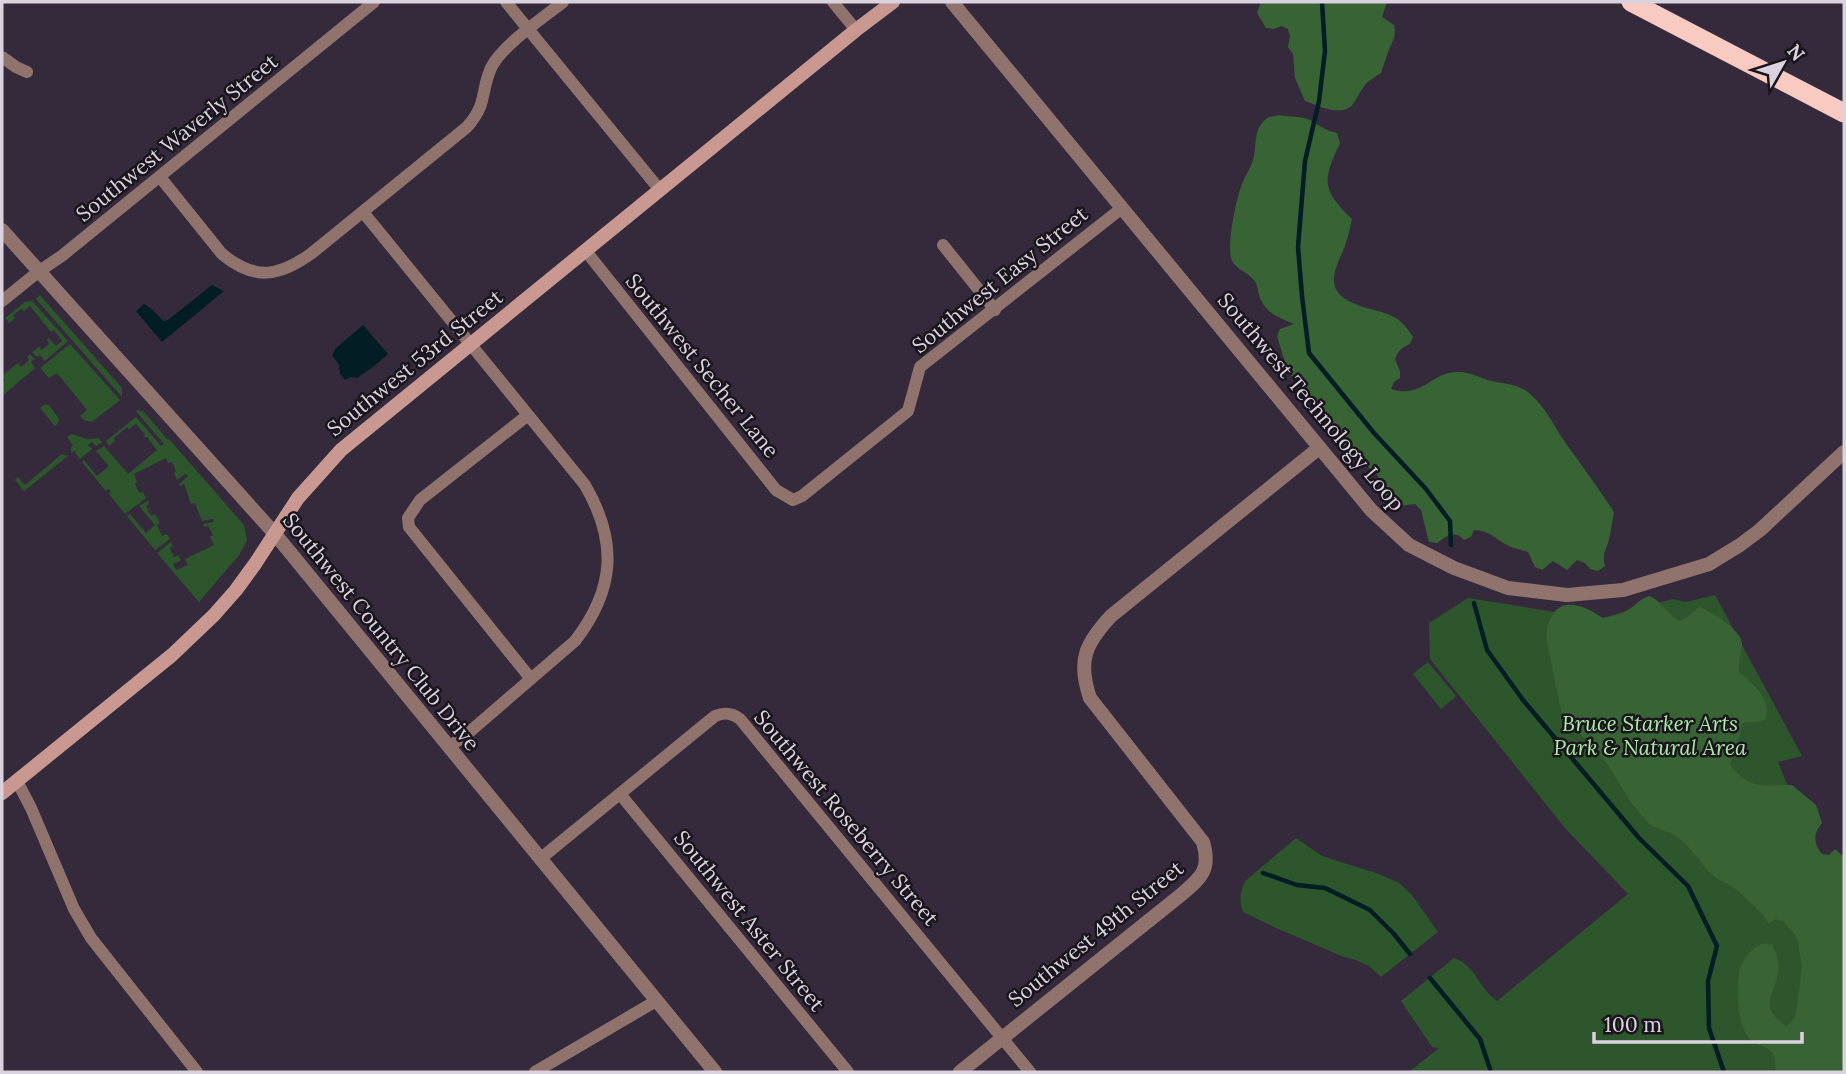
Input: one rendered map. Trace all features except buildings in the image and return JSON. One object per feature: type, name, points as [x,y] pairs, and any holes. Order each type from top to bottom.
[{"type":"highway","points":[[1631,2],[1844,113]]},
{"type":"main road","name":"Southwest 53rd Street","points":[[2,793],[193,636],[236,590],[298,498],[329,461],[893,2]]},
{"type":"street","name":"Southwest Waverly Street","points":[[2,301],[63,255],[374,2]]},
{"type":"street","points":[[506,2],[660,190]]},
{"type":"street","points":[[160,177],[222,254],[234,264],[258,272],[280,272],[312,253],[467,127],[484,101],[492,66],[501,52],[563,2]]},
{"type":"street","points":[[833,2],[856,30]]},
{"type":"street","name":"Southwest Technology Loop","points":[[952,2],[1371,510],[1409,545],[1454,568],[1508,588],[1567,595],[1623,590],[1709,564],[1740,545],[1760,530],[1844,452]]},
{"type":"street","points":[[2,57],[27,72]]},
{"type":"street","name":"Southwest Easy Street","points":[[793,500],[802,496],[908,411],[920,367],[1122,208]]},
{"type":"street","points":[[363,212],[585,485],[603,522],[607,544],[604,587],[589,624],[575,641],[449,747]]},
{"type":"street","name":"Southwest Country Club Drive","points":[[2,230],[275,534],[715,1072]]},
{"type":"street","points":[[943,245],[995,310]]},
{"type":"street","name":"Southwest Secher Lane","points":[[585,250],[776,490],[793,500]]},
{"type":"street","points":[[528,415],[419,500],[408,518],[409,527],[531,679]]},
{"type":"street","name":"Southwest 49th Street","points":[[960,1072],[1203,874],[1206,854],[1203,842],[1090,698],[1084,682],[1085,654],[1094,635],[1111,615],[1319,448]]},
{"type":"street","name":"Southwest Roseberry Street","points":[[540,859],[715,716],[728,713],[735,715],[1030,1072]]},
{"type":"street","points":[[17,781],[74,909],[91,938],[197,1072]]},
{"type":"street","name":"Southwest Aster Street","points":[[620,794],[848,1072]]},
{"type":"street","points":[[535,1072],[656,1001]]},
{"type":"green space","points":[[1261,2],[1387,2],[1382,17],[1394,25],[1395,33],[1381,73],[1367,83],[1352,105],[1345,110],[1330,109],[1305,101],[1295,78],[1293,54],[1288,47],[1288,29],[1281,26],[1266,28],[1257,13]]},
{"type":"green space","points":[[1280,115],[1310,120],[1337,133],[1340,143],[1330,167],[1328,184],[1335,200],[1352,219],[1334,277],[1335,287],[1347,300],[1397,319],[1413,337],[1410,344],[1396,356],[1400,378],[1394,382],[1391,389],[1411,391],[1440,376],[1461,372],[1514,386],[1529,393],[1545,411],[1614,512],[1604,554],[1605,566],[1598,571],[1577,560],[1567,570],[1553,561],[1542,570],[1535,567],[1528,552],[1511,547],[1480,530],[1474,530],[1471,537],[1464,540],[1458,535],[1450,534],[1437,543],[1429,542],[1421,510],[1415,504],[1399,506],[1385,497],[1377,474],[1347,452],[1343,436],[1338,429],[1323,419],[1313,406],[1311,398],[1290,374],[1277,336],[1280,329],[1294,324],[1267,309],[1256,282],[1235,265],[1230,251],[1237,200],[1253,160],[1259,129],[1266,119]]},
{"type":"green space","points":[[40,295],[122,388],[122,397],[36,299]]},
{"type":"green space","points":[[32,301],[68,341],[45,361],[32,352],[39,347],[42,350],[49,344],[49,338],[56,346],[62,341],[54,330],[51,332],[30,306],[13,315],[15,318],[9,323],[5,318],[25,302]]},
{"type":"green space","points":[[70,344],[120,400],[92,422],[80,416],[87,410],[57,373],[49,378],[40,368]]},
{"type":"green space","points":[[30,354],[35,368],[2,396],[2,383],[5,380],[2,376],[18,363],[21,367],[29,360],[27,356]]},
{"type":"green space","points":[[48,404],[59,419],[55,426],[40,408]]},
{"type":"green space","points":[[136,411],[144,412],[169,439],[244,525],[247,540],[239,555],[199,602],[157,553],[171,542],[173,546],[170,548],[174,557],[178,555],[181,560],[173,564],[176,570],[188,565],[185,559],[214,545],[210,537],[213,535],[208,526],[204,527],[203,524],[214,522],[213,519],[202,521],[195,503],[191,504],[184,484],[179,484],[188,476],[185,474],[177,480],[172,462],[168,463],[166,458],[134,474],[139,493],[143,492],[146,498],[125,514],[109,494],[111,491],[106,491],[82,462],[84,460],[97,476],[109,466],[96,451],[104,446],[128,474],[157,450],[147,437],[143,438],[145,435],[136,424],[129,429],[127,427],[109,446],[106,441],[136,417],[161,446],[164,444]]},
{"type":"green space","points":[[72,434],[87,439],[98,438],[102,442],[96,446],[92,442],[88,445],[92,449],[80,459],[74,451],[71,453],[73,445],[67,437]]},
{"type":"green space","points":[[62,454],[68,456],[24,491],[15,480],[18,477],[25,485]]},
{"type":"green space","points":[[148,501],[146,506],[151,516],[155,514],[160,523],[157,525],[162,536],[167,534],[170,539],[155,550],[127,516],[130,514],[146,533],[155,525],[139,506]]},
{"type":"green space","name":"Bruce Starker Arts Park & Natural Area","points":[[1715,595],[1802,756],[1778,762],[1808,835],[1844,1072],[1409,1072],[1439,1048],[1432,1047],[1401,1001],[1454,958],[1473,972],[1497,1001],[1628,894],[1565,828],[1430,659],[1429,623],[1468,598],[1598,619],[1672,599],[1686,602]]},
{"type":"green space","points":[[1650,596],[1680,621],[1699,607],[1711,612],[1737,632],[1742,643],[1739,672],[1761,693],[1767,713],[1765,720],[1742,723],[1730,764],[1750,782],[1792,785],[1816,805],[1822,823],[1815,838],[1819,850],[1822,854],[1829,855],[1835,849],[1844,857],[1844,1072],[1776,1072],[1775,1061],[1769,1049],[1750,1039],[1742,1024],[1738,1003],[1740,969],[1752,950],[1760,944],[1773,945],[1778,968],[1770,1007],[1777,1019],[1786,1026],[1796,1014],[1802,966],[1795,935],[1784,922],[1776,919],[1769,923],[1736,889],[1710,873],[1685,843],[1650,825],[1629,800],[1609,766],[1588,741],[1569,725],[1561,710],[1546,638],[1553,614],[1558,608],[1574,605],[1603,618],[1610,617],[1625,612]]},
{"type":"green space","points":[[1428,662],[1456,696],[1441,709],[1413,674]]},
{"type":"green space","points":[[1296,838],[1322,856],[1399,883],[1412,895],[1438,932],[1381,977],[1369,966],[1243,912],[1241,896],[1245,881]]},
{"type":"shaded area","points":[[212,285],[224,291],[162,342],[136,311],[144,304],[164,321],[168,320]]},
{"type":"shaded area","points":[[363,325],[388,354],[357,378],[345,380],[332,355],[336,348]]},
{"type":"waterway","points":[[1322,2],[1325,51],[1319,101],[1305,161],[1298,247],[1309,353],[1374,433],[1426,489],[1450,521],[1451,545]]},
{"type":"waterway","points":[[1474,603],[1487,650],[1523,700],[1639,838],[1688,886],[1717,946],[1708,981],[1709,1028],[1724,1072]]},
{"type":"waterway","points":[[1263,873],[1297,885],[1325,888],[1370,910],[1410,954]]},
{"type":"waterway","points":[[1430,978],[1480,1039],[1491,1072]]}]
